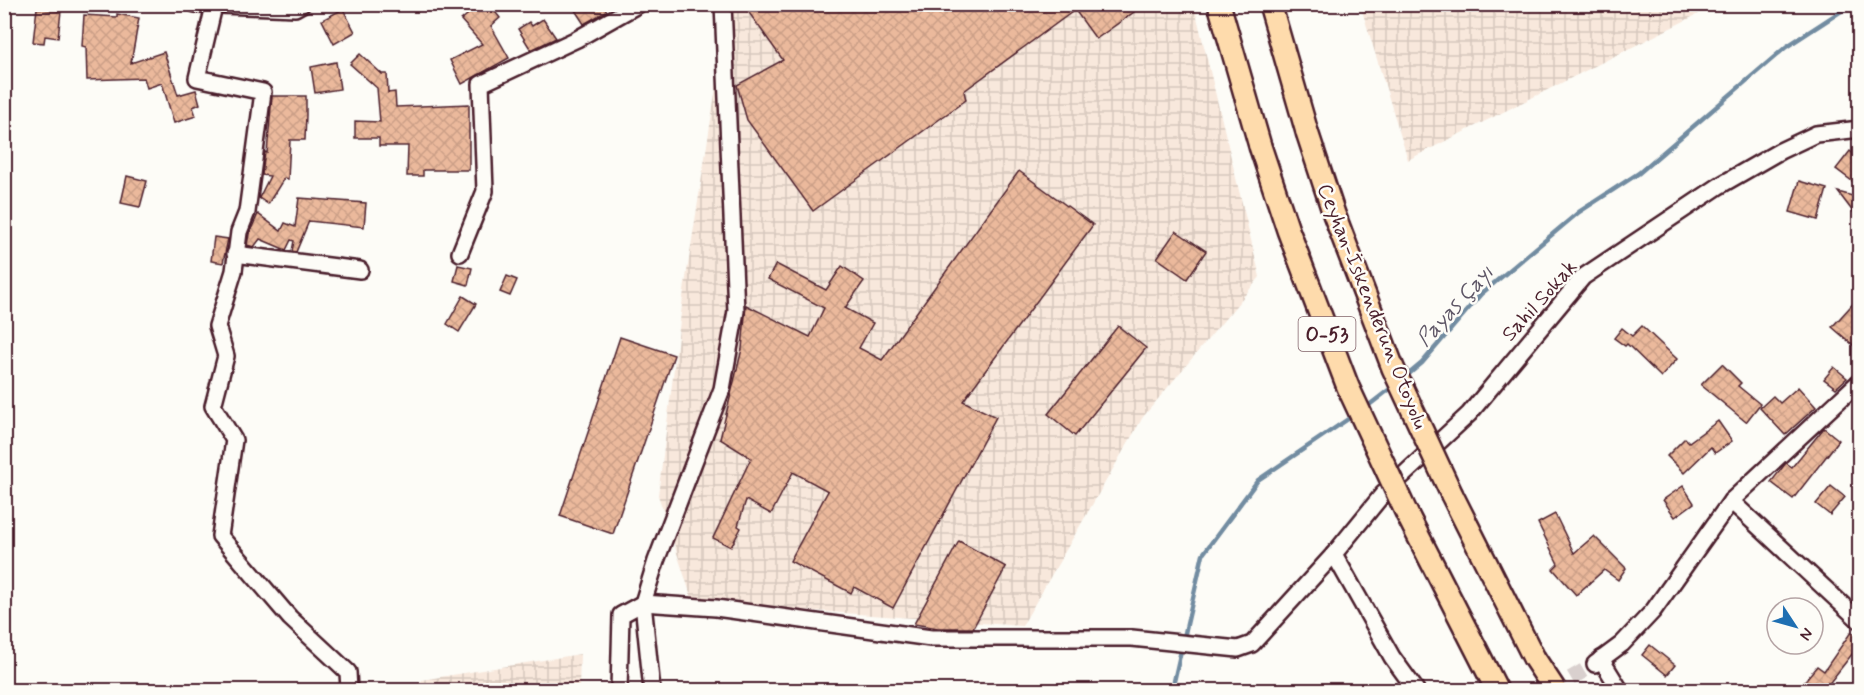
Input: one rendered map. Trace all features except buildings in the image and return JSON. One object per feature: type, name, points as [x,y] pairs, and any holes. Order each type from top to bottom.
[{"type":"highway","name":"O-53","points":[[1219,4],[1260,146],[1288,230],[1348,387],[1408,516],[1494,686]]},
{"type":"highway","name":"Ceyhan-İskenderun Otoyolu","points":[[1270,4],[1307,132],[1334,214],[1393,368],[1452,495],[1534,658],[1555,690]]},
{"type":"street","points":[[195,4],[295,8],[302,4]]},
{"type":"street","points":[[460,253],[485,191],[481,84],[577,39],[639,4]]},
{"type":"street","points":[[652,690],[643,603],[656,561],[722,389],[736,311],[723,4]]},
{"type":"street","points":[[214,6],[197,78],[263,92],[247,212],[239,232],[234,271],[217,326],[226,356],[213,406],[234,440],[220,536],[290,618],[348,672],[349,690]]},
{"type":"street","name":"Sahil Sokak","points":[[643,603],[716,608],[931,638],[1132,638],[1238,649],[1252,644],[1334,554],[1383,494],[1469,414],[1583,277],[1719,186],[1780,151],[1816,134],[1860,129]]},
{"type":"street","points":[[235,255],[360,270]]},
{"type":"street","points":[[1620,690],[1598,662],[1622,644],[1653,611],[1731,501],[1860,381]]},
{"type":"street","points":[[1731,501],[1860,621]]},
{"type":"street","points":[[1334,554],[1392,657],[1416,690]]},
{"type":"street","points":[[619,690],[621,615],[643,603]]},
{"type":"shaded area","points":[[1360,4],[1716,4],[1716,5],[1408,160]]},
{"type":"shaded area","points":[[729,5],[1194,5],[1260,277],[1143,417],[1022,626],[693,602],[658,495],[683,297]]},
{"type":"shaded area","points":[[580,654],[579,690],[414,690],[422,680]]},
{"type":"waterway","name":"Payas Çayı","points":[[1404,378],[1422,363],[1481,294],[1579,212],[1639,173],[1786,47],[1852,4]]},
{"type":"waterway","name":"Payas Çayı","points":[[1364,409],[1395,385]]},
{"type":"waterway","name":"Payas Çayı","points":[[1172,690],[1203,554],[1258,480],[1354,415]]},
{"type":"tunnel","points":[[1551,690],[1595,664]]}]
